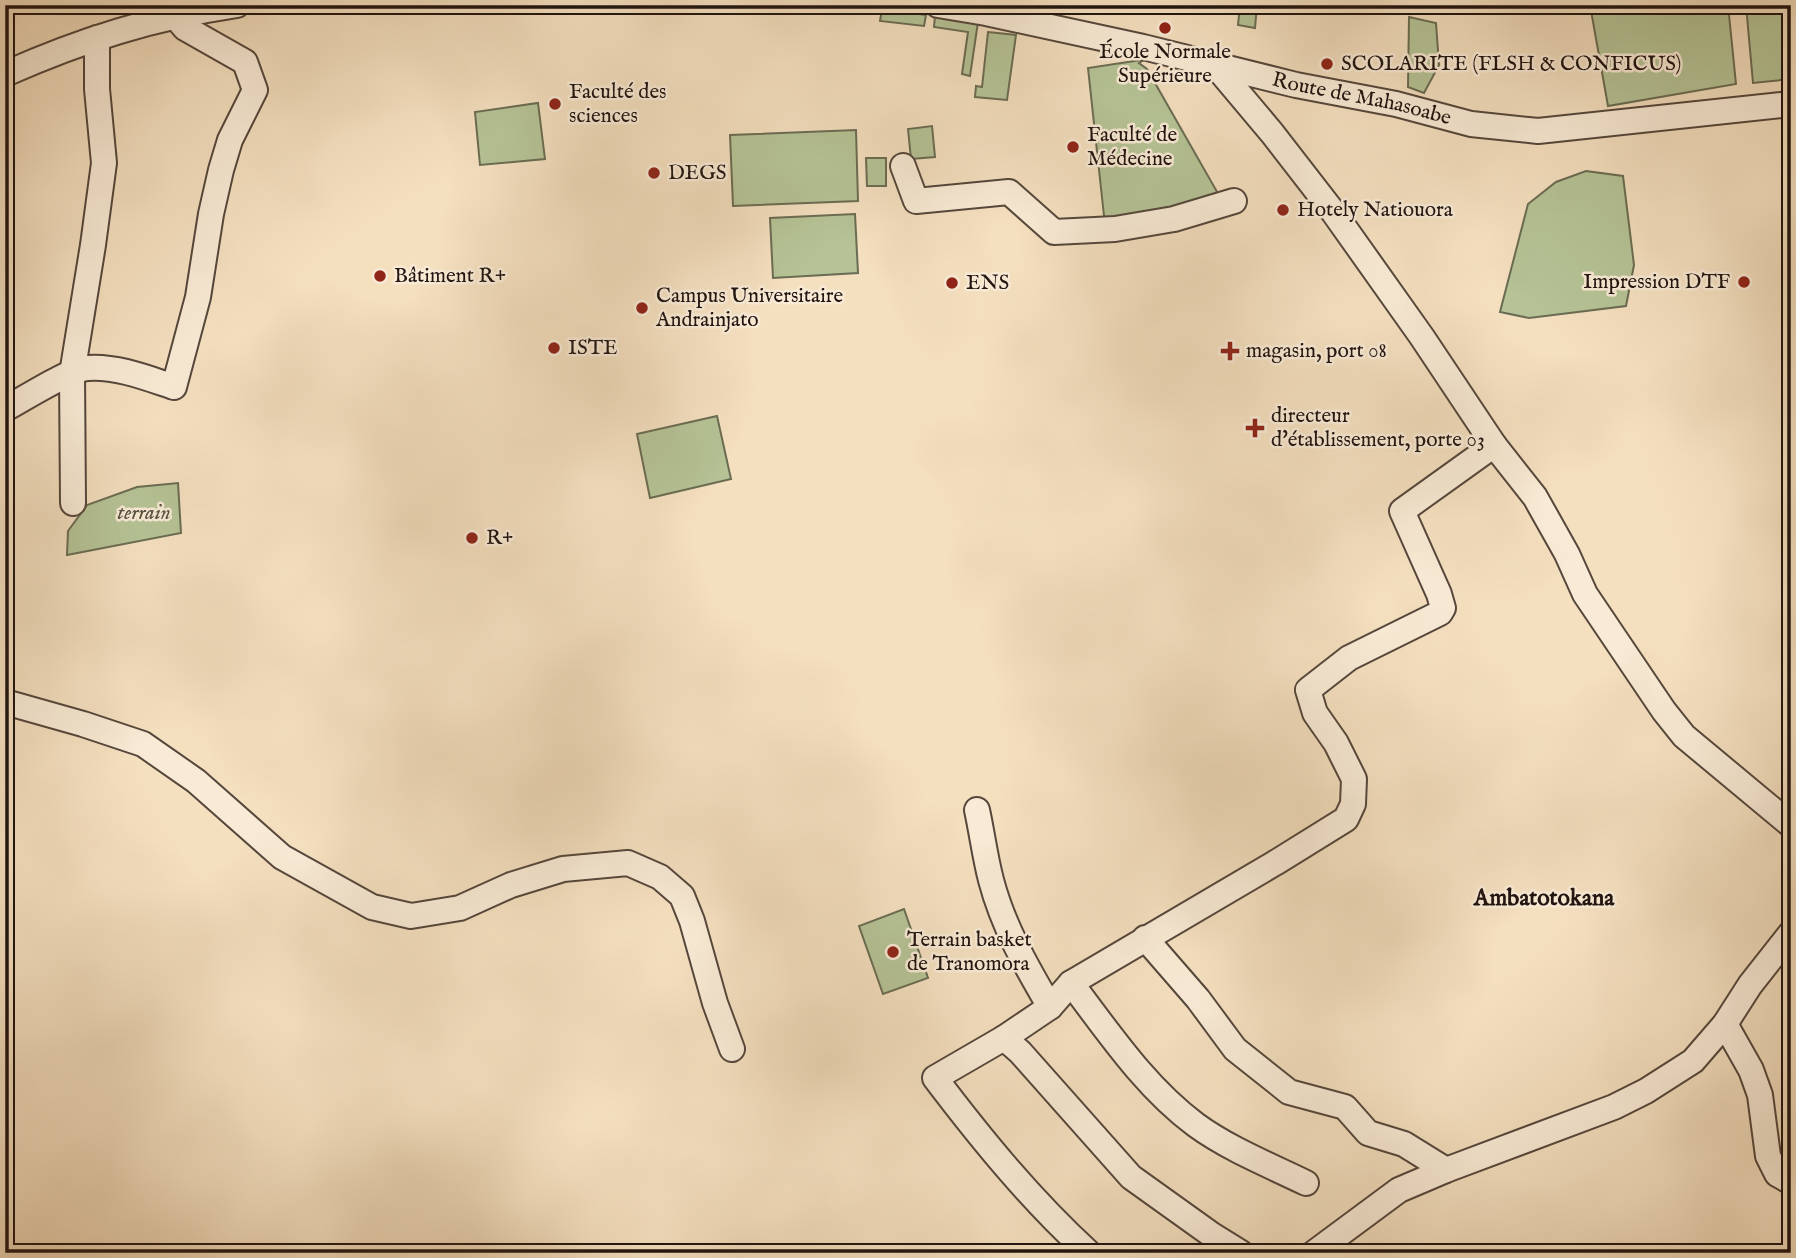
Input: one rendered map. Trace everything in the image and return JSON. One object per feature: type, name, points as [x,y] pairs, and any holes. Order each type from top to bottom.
[{"type":"street","points":[[5,74],[65,48],[145,22],[237,5]]},
{"type":"street","name":"Route de Mahasoabe","points":[[938,5],[986,13],[1296,85],[1396,103],[1471,124],[1538,131],[1791,104]]},
{"type":"street","points":[[5,409],[87,368],[125,372],[174,387],[198,297],[221,170],[230,140],[255,90],[245,62],[185,29],[174,16]]},
{"type":"street","points":[[73,503],[72,374],[104,163],[97,89],[96,38]]},
{"type":"street","points":[[1214,64],[1334,213],[1494,445],[1535,497],[1567,554],[1585,594],[1664,711],[1684,736],[1791,825]]},
{"type":"street","points":[[903,166],[916,201],[1009,192],[1054,232],[1115,229],[1174,219],[1234,201]]},
{"type":"street","points":[[1089,1253],[1046,1214],[969,1123],[935,1078],[1004,1038],[1050,1007],[1071,983],[1346,818],[1353,804],[1354,779],[1336,743],[1315,713],[1308,690],[1349,658],[1440,614],[1443,608],[1439,594],[1402,512],[1494,445]]},
{"type":"street","points":[[5,702],[143,744],[196,780],[282,857],[372,907],[411,916],[460,908],[511,885],[563,869],[628,863],[660,877],[682,896],[732,1049]]},
{"type":"street","points":[[977,810],[990,879],[1004,921],[1023,962],[1050,1007]]},
{"type":"street","points":[[1314,1253],[1399,1190],[1603,1111],[1646,1091],[1693,1061],[1725,1024],[1791,933]]},
{"type":"street","points":[[1145,938],[1198,999],[1235,1049],[1289,1092],[1345,1107],[1368,1133],[1404,1144],[1446,1170]]},
{"type":"street","points":[[1071,983],[1126,1056],[1159,1092],[1196,1125],[1234,1148],[1306,1183]]},
{"type":"street","points":[[1725,1024],[1751,1070],[1760,1095],[1768,1156],[1777,1174],[1791,1182]]},
{"type":"street","points":[[1004,1038],[1020,1052],[1131,1177],[1241,1253]]},
{"type":"green space","points":[[1240,5],[1257,5],[1255,28],[1238,25]]},
{"type":"green space","points":[[1590,5],[1728,5],[1736,84],[1608,106]]},
{"type":"green space","points":[[1746,5],[1791,5],[1791,79],[1753,83]]},
{"type":"green space","points":[[882,9],[926,15],[924,26],[880,21]]},
{"type":"green space","points":[[935,16],[978,22],[970,76],[962,74],[968,32],[934,27]]},
{"type":"green space","points":[[1409,17],[1436,23],[1439,65],[1424,93],[1408,87]]},
{"type":"green space","points":[[988,32],[1016,35],[1007,100],[975,97],[976,86],[982,87]]},
{"type":"green space","points":[[1144,60],[1139,63],[1147,69],[1220,197],[1105,225],[1088,68]]},
{"type":"green space","points":[[538,103],[545,159],[480,165],[475,112]]},
{"type":"green space","points":[[932,126],[935,157],[911,159],[908,129]]},
{"type":"green space","points":[[856,130],[858,201],[733,206],[730,135]]},
{"type":"green space","points":[[866,158],[886,158],[886,186],[867,186]]},
{"type":"green space","points":[[1586,171],[1623,176],[1634,265],[1626,306],[1529,318],[1500,312],[1528,204],[1556,182]]},
{"type":"green space","points":[[855,214],[858,273],[773,278],[770,218]]},
{"type":"green space","points":[[717,416],[731,479],[650,498],[637,434]]},
{"type":"green space","name":"terrain","points":[[178,483],[181,533],[67,555],[68,531],[87,505],[137,487]]},
{"type":"green space","name":"Terrain basket de Tranomora","points":[[904,909],[928,978],[883,994],[859,926]]},
{"type":"place","name":"École Normale Supérieure","points":[[1165,28]]},
{"type":"place","name":"SCOLARITE (FLSH & CONFICUS)","points":[[1327,64]]},
{"type":"place","name":"Faculté des sciences","points":[[555,104]]},
{"type":"place","name":"Faculté de Médecine","points":[[1073,147]]},
{"type":"place","name":"DEGS","points":[[654,173]]},
{"type":"place","name":"Hotely Natiouora","points":[[1283,210]]},
{"type":"place","name":"Bâtiment R+","points":[[380,276]]},
{"type":"place","name":"Impression DTF","points":[[1744,282]]},
{"type":"place","name":"ENS","points":[[952,283]]},
{"type":"place","name":"Campus Universitaire Andrainjato","points":[[642,308]]},
{"type":"place","name":"ISTE","points":[[554,348]]},
{"type":"place","name":"magasin, port 08","points":[[1230,351]]},
{"type":"place","name":"directeur d'établissement, porte 03","points":[[1255,428]]},
{"type":"place","name":"R+","points":[[472,538]]},
{"type":"place","name":"Terrain basket de Tranomora","points":[[893,952]]},
{"type":"district","name":"Ambatotokana","points":[[1544,898]]}]
